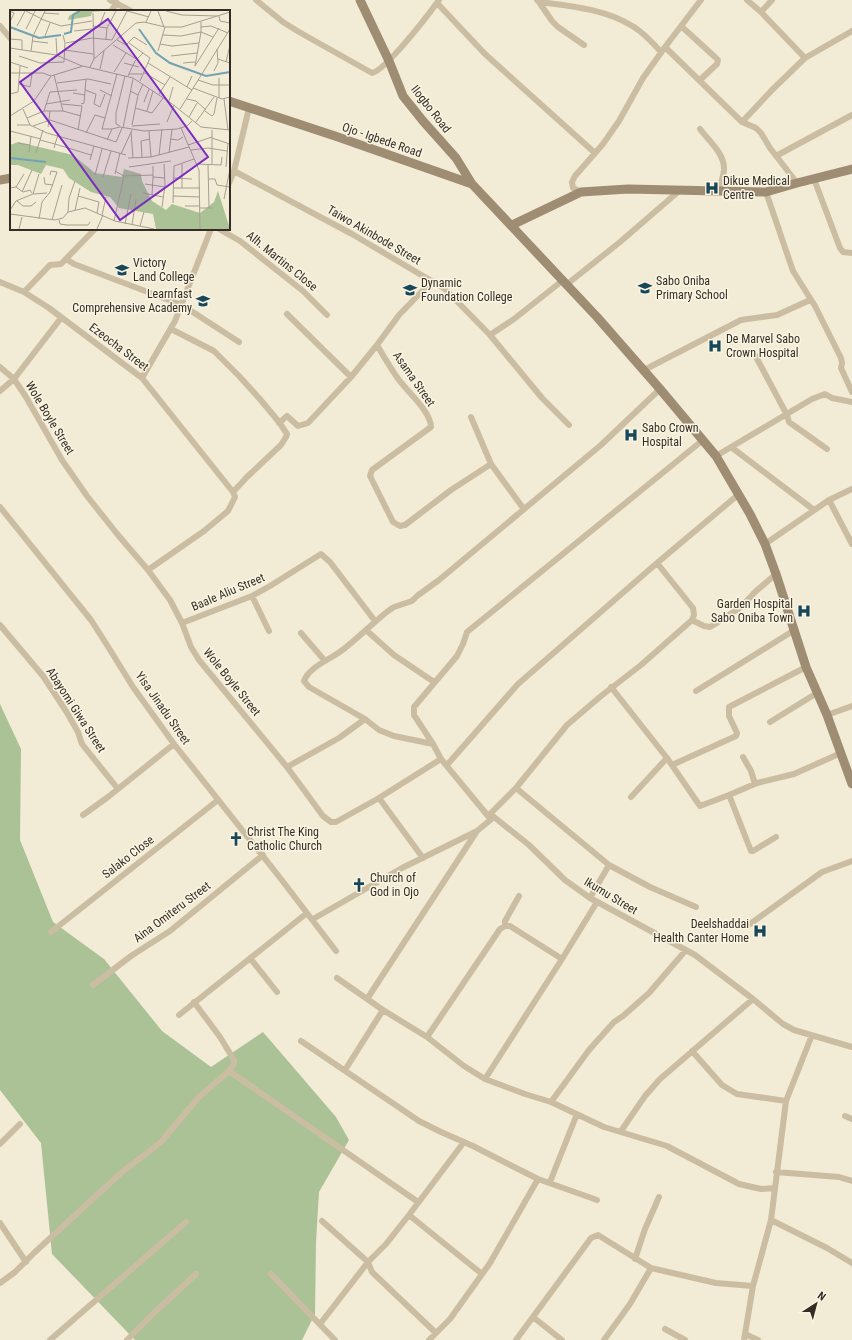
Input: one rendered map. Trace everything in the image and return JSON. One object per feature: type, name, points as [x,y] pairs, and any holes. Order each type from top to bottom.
[{"type":"main road","name":"Ilogbo Road","points":[[361,0],[389,61],[403,96],[423,122],[456,158],[472,184]]},
{"type":"main road","name":"Ojo - Igbede Road","points":[[230,101],[472,184],[597,317],[644,370],[716,456],[739,494],[765,544],[806,667],[827,715],[852,784]]},
{"type":"main road","points":[[512,225],[581,192],[628,189],[766,192],[852,169]]},
{"type":"main road","points":[[0,180],[10,178]]},
{"type":"street","points":[[110,0],[129,10]]},
{"type":"street","points":[[256,0],[283,22],[317,43],[346,57],[372,73],[376,72],[389,61],[438,2],[485,54],[595,153]]},
{"type":"street","points":[[581,192],[573,188],[572,182],[575,176],[604,144],[619,121],[643,78],[700,0]]},
{"type":"street","points":[[747,0],[761,12],[805,58]]},
{"type":"street","points":[[761,12],[772,0]]},
{"type":"street","points":[[538,1],[558,27],[584,45]]},
{"type":"street","points":[[538,1],[580,7],[614,17],[634,27],[700,80],[742,122],[756,128],[797,183]]},
{"type":"street","points":[[112,10],[117,3]]},
{"type":"street","points":[[0,26],[10,38]]},
{"type":"street","points":[[681,26],[718,60],[717,64],[700,80]]},
{"type":"street","points":[[742,122],[805,58],[852,31]]},
{"type":"street","points":[[230,181],[234,171],[249,108]]},
{"type":"street","points":[[776,156],[852,115]]},
{"type":"street","points":[[700,130],[724,161],[723,176],[720,184],[722,192]]},
{"type":"street","name":"Taiwo Akinbode Street","points":[[234,171],[352,234],[445,289],[490,335],[542,398],[569,425]]},
{"type":"street","points":[[814,179],[840,248],[843,252],[852,253]]},
{"type":"street","points":[[490,335],[620,242],[679,191]]},
{"type":"street","points":[[766,192],[793,271],[841,358],[841,368],[852,392]]},
{"type":"street","points":[[63,262],[94,230]]},
{"type":"street","points":[[142,378],[173,326],[211,230]]},
{"type":"street","name":"Alh. Martins Close","points":[[221,230],[240,241],[297,286],[327,315]]},
{"type":"street","points":[[24,292],[50,265],[63,262],[74,264],[182,305],[239,342]]},
{"type":"street","points":[[279,422],[287,416],[298,426],[308,423],[351,377],[399,315],[432,281]]},
{"type":"street","name":"Ezeocha Street","points":[[0,282],[24,292],[62,318],[142,378],[233,492]]},
{"type":"street","points":[[644,370],[740,320],[777,315],[810,300]]},
{"type":"street","points":[[287,314],[351,377]]},
{"type":"street","points":[[0,391],[14,379],[62,318]]},
{"type":"street","points":[[148,570],[204,531],[228,511],[235,497],[233,492],[247,476],[281,445],[287,434],[279,422],[239,376],[214,351],[173,326]]},
{"type":"street","name":"Asama Street","points":[[377,345],[400,381],[420,404],[431,423],[431,427],[372,470],[370,476],[393,522],[400,526],[405,525],[451,490],[491,464]]},
{"type":"street","points":[[755,355],[787,415],[788,422],[827,449]]},
{"type":"street","name":"Wole Boyle Street","points":[[0,367],[14,379],[62,460],[87,496],[148,570],[170,600],[182,623],[191,647],[199,660],[287,767],[323,816],[331,822],[336,822],[379,798],[441,759]]},
{"type":"street","points":[[433,744],[394,736],[379,730],[365,718],[309,687],[304,681],[306,676],[325,661],[344,650],[375,621],[394,607],[412,601],[439,580],[523,508],[601,445],[660,389]]},
{"type":"street","points":[[716,456],[812,399],[825,394],[832,398],[852,402]]},
{"type":"street","points":[[471,417],[491,464],[523,508]]},
{"type":"street","points":[[366,630],[394,655],[434,682],[457,656],[464,644],[467,632],[485,619],[702,440]]},
{"type":"street","points":[[731,447],[814,510]]},
{"type":"street","points":[[765,544],[829,500],[852,489]]},
{"type":"street","points":[[446,766],[518,684],[656,563],[739,494]]},
{"type":"street","points":[[829,500],[852,544]]},
{"type":"street","name":"Yisa Jinadu Street","points":[[0,507],[10,517],[90,620],[133,687],[174,744],[263,855],[336,950]]},
{"type":"street","name":"Baale Aliu Street","points":[[182,623],[252,596],[321,554],[330,562],[375,621]]},
{"type":"street","points":[[367,999],[477,831],[516,788],[566,725],[611,687],[641,665],[692,620],[694,615],[693,608],[656,563]]},
{"type":"street","points":[[692,620],[704,626],[710,627],[740,607],[776,574]]},
{"type":"street","points":[[252,596],[268,631]]},
{"type":"street","name":"Abayomi Giwa Street","points":[[0,625],[43,676],[66,711],[78,732],[82,744],[118,789]]},
{"type":"street","points":[[696,691],[793,631]]},
{"type":"street","points":[[301,633],[325,661]]},
{"type":"street","points":[[672,765],[736,736],[737,733],[729,716],[729,707],[806,667]]},
{"type":"street","name":"Ikumu Street","points":[[434,682],[414,707],[414,715],[446,766],[491,816],[529,845],[565,880],[590,898],[696,955],[753,998],[783,1024],[794,1030],[852,1047]]},
{"type":"street","points":[[611,687],[667,758],[700,806],[755,784],[794,774],[841,753]]},
{"type":"street","points":[[770,722],[817,693]]},
{"type":"street","points":[[827,715],[852,706]]},
{"type":"street","points":[[287,767],[339,738],[365,718]]},
{"type":"street","points":[[83,815],[174,744]]},
{"type":"street","points":[[743,757],[751,771],[755,784]]},
{"type":"street","points":[[631,797],[667,758]]},
{"type":"street","points":[[516,788],[610,865],[650,886],[696,907]]},
{"type":"street","points":[[729,795],[751,851],[776,837]]},
{"type":"street","points":[[379,798],[423,858]]},
{"type":"street","name":"Salako Close","points":[[51,932],[218,800]]},
{"type":"street","points":[[313,919],[402,868],[477,831]]},
{"type":"street","name":"Aina Omiteru Street","points":[[93,985],[131,956],[170,930],[263,855]]},
{"type":"street","points":[[750,924],[822,872],[852,861]]},
{"type":"street","points":[[590,898],[610,865]]},
{"type":"street","points":[[427,1037],[500,929],[504,926],[505,921],[519,896]]},
{"type":"street","points":[[485,1078],[597,902]]},
{"type":"street","points":[[179,1015],[307,913]]},
{"type":"street","points":[[504,926],[510,926],[562,959]]},
{"type":"street","points":[[551,1102],[589,1050],[614,1022],[649,993],[686,950]]},
{"type":"street","points":[[250,958],[277,992]]},
{"type":"street","points":[[337,978],[383,1010],[427,1037],[464,1066],[485,1078],[525,1094],[551,1102],[604,1127],[668,1146],[739,1184],[761,1189],[775,1188]]},
{"type":"street","points":[[621,1131],[645,1096],[660,1079],[753,998]]},
{"type":"street","points":[[0,1283],[26,1262],[121,1173],[161,1142],[199,1097],[229,1071],[234,1064],[234,1060],[220,1037],[194,1002]]},
{"type":"street","points":[[345,1070],[383,1010]]},
{"type":"street","points":[[758,1340],[744,1337],[754,1286],[771,1220],[786,1101],[812,1035]]},
{"type":"street","points":[[301,1041],[419,1121],[538,1179],[597,1200]]},
{"type":"street","points":[[692,1051],[722,1085],[737,1094],[786,1101]]},
{"type":"street","points":[[229,1071],[418,1202]]},
{"type":"street","points":[[550,1182],[577,1114]]},
{"type":"street","points":[[846,1116],[852,1119]]},
{"type":"street","points":[[0,1144],[20,1124]]},
{"type":"street","points":[[320,1324],[368,1262],[386,1244],[409,1215],[464,1142]]},
{"type":"street","points":[[776,1172],[839,1177],[852,1181]]},
{"type":"street","points":[[429,1340],[450,1319],[490,1263],[538,1179]]},
{"type":"street","points":[[635,1258],[645,1229],[660,1197]]},
{"type":"street","points":[[409,1215],[482,1274]]},
{"type":"street","points":[[771,1220],[827,1248],[852,1263]]},
{"type":"street","points":[[322,1221],[368,1262],[372,1272],[436,1333]]},
{"type":"street","points":[[50,1340],[186,1222]]},
{"type":"street","points":[[0,1223],[26,1262]]},
{"type":"street","points":[[516,1340],[591,1238],[598,1235],[651,1268],[716,1283],[754,1286]]},
{"type":"street","points":[[604,1340],[630,1304],[651,1268]]},
{"type":"street","points":[[127,1340],[196,1274]]},
{"type":"street","points":[[271,1274],[335,1340]]},
{"type":"street","points":[[533,1318],[562,1340]]},
{"type":"street","points":[[665,1329],[685,1340]]},
{"type":"green space","points":[[0,704],[21,749],[20,840],[53,922],[104,959],[162,1031],[211,1067],[263,1032],[336,1117],[349,1140],[319,1192],[316,1242],[315,1314],[302,1340],[135,1340],[52,1254],[41,1143],[0,1090]]},
{"type":"place","name":"Dikue Medical Centre","points":[[712,188]]},
{"type":"place","name":"Victory Land College","points":[[122,270]]},
{"type":"place","name":"Sabo Oniba Primary School","points":[[645,288]]},
{"type":"place","name":"Dynamic Foundation College","points":[[410,290]]},
{"type":"place","name":"Learnfast Comprehensive Academy","points":[[203,301]]},
{"type":"place","name":"De Marvel Sabo Crown Hospital","points":[[715,346]]},
{"type":"place","name":"Sabo Crown Hospital","points":[[631,435]]},
{"type":"place","name":"Garden Hospital Sabo Oniba Town","points":[[804,611]]},
{"type":"place","name":"Christ The King Catholic Church","points":[[236,839]]},
{"type":"place","name":"Church of God in Ojo","points":[[359,885]]},
{"type":"place","name":"Deelshaddai Health Canter Home","points":[[760,931]]}]
